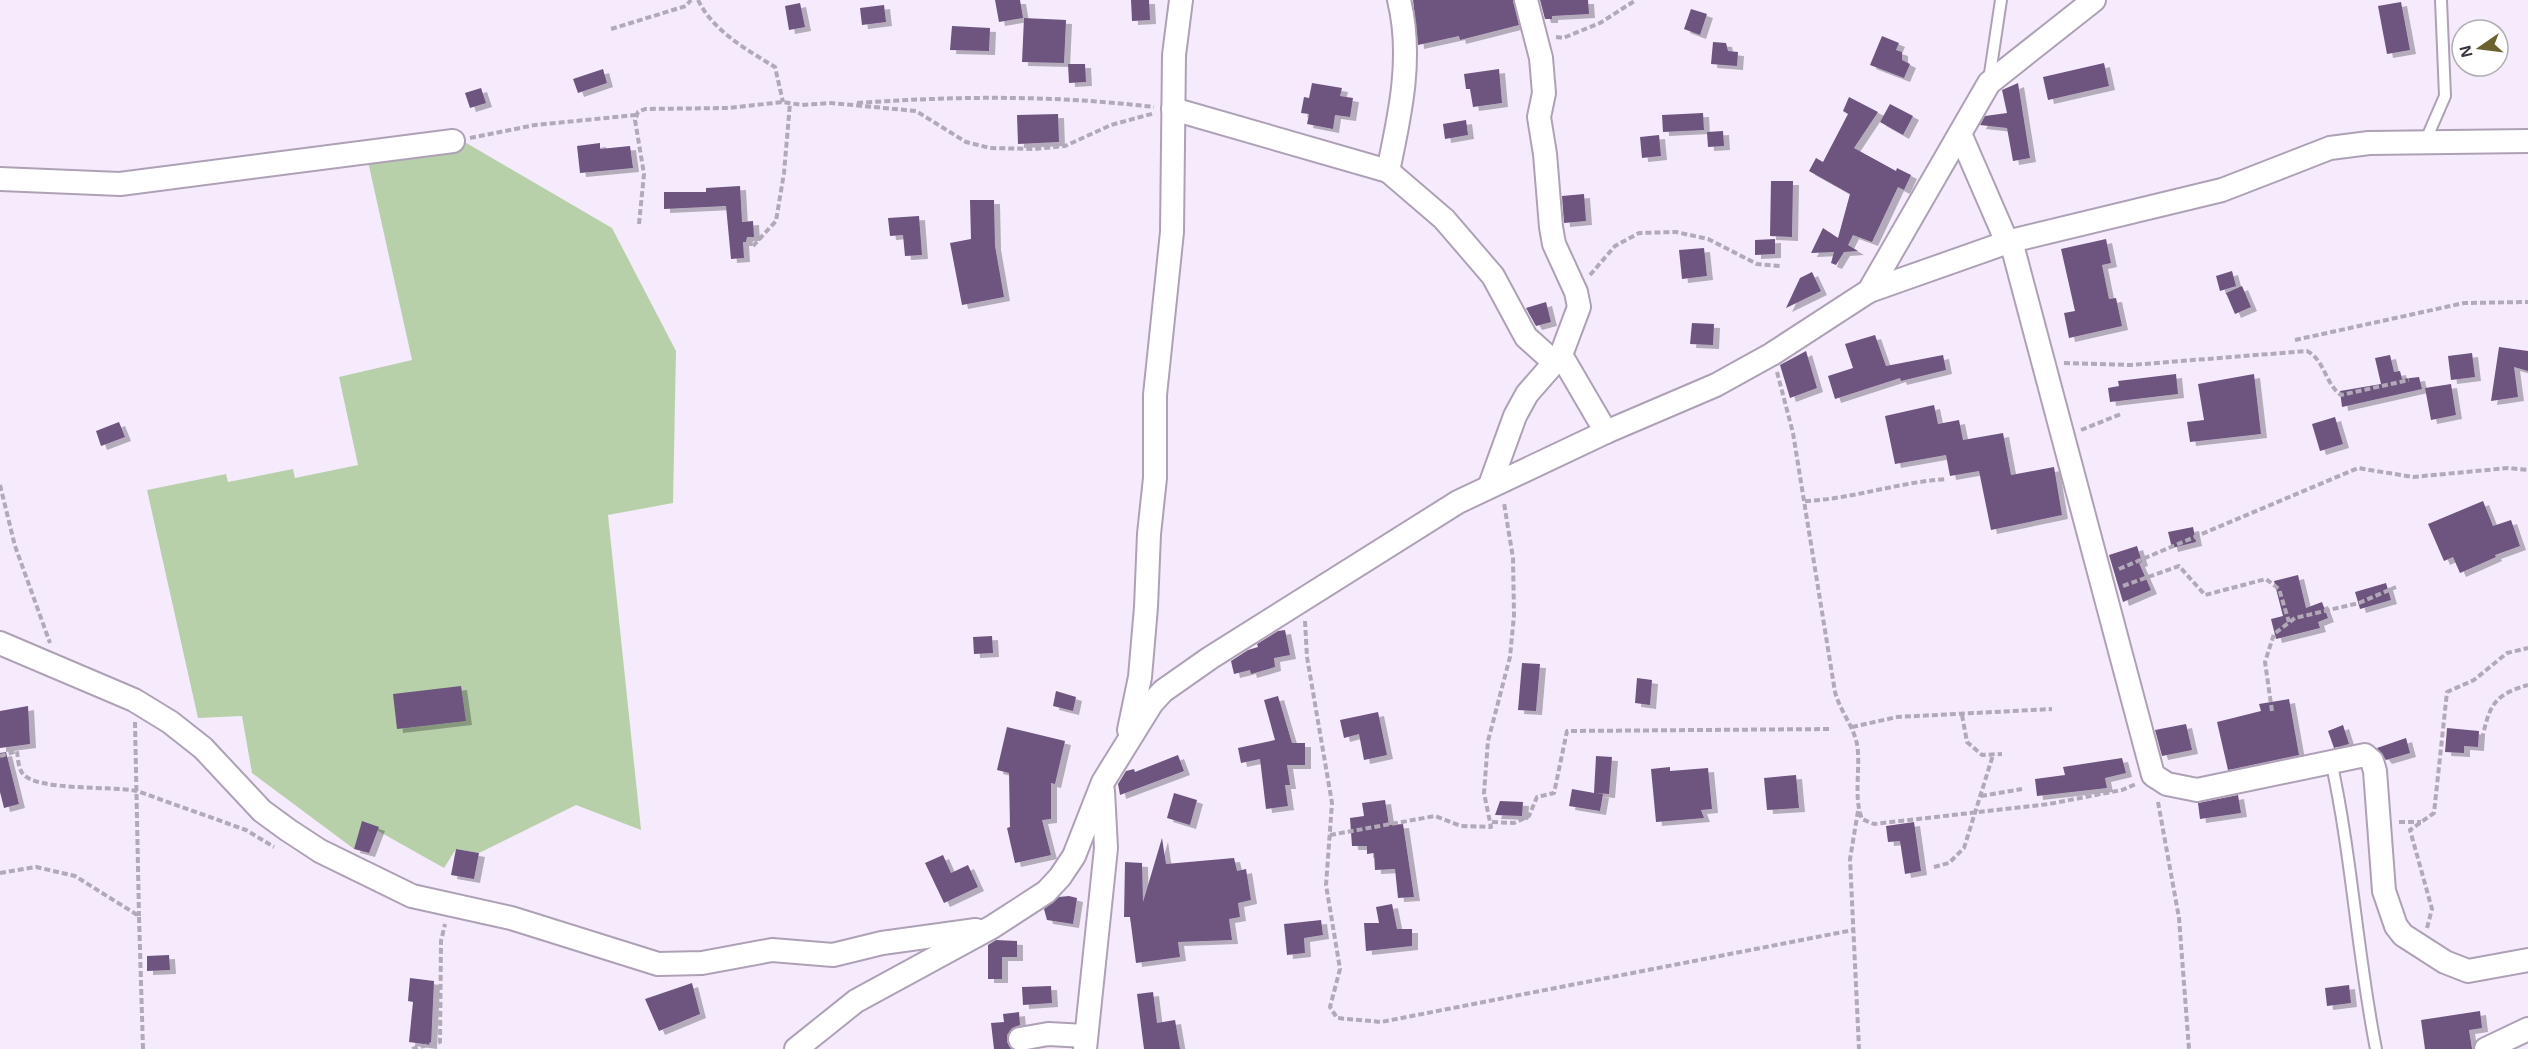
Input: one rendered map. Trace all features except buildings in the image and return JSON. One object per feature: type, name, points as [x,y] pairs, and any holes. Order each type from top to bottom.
[{"type":"street","points":[[1126,740],[1140,677],[1146,607],[1149,534],[1155,478],[1155,395],[1172,232],[1174,56],[1181,0]]},
{"type":"street","points":[[1388,171],[1402,110],[1405,42],[1398,0]]},
{"type":"street","points":[[1495,483],[1515,416],[1527,394],[1558,359],[1577,316],[1576,292],[1560,261],[1551,227],[1545,154],[1539,117],[1544,93],[1541,58],[1526,0]]},
{"type":"street","points":[[1869,291],[1961,136],[1989,83],[2094,0]]},
{"type":"street","points":[[1173,109],[1388,171],[1444,219],[1493,276],[1526,336],[1558,359],[1606,432]]},
{"type":"street","points":[[1961,136],[2009,241],[2063,434],[2153,775],[2168,783],[2197,790],[2363,755],[2372,761],[2375,771],[2384,891],[2396,926],[2403,935],[2420,949],[2445,963],[2468,971],[2528,960]]},
{"type":"street","points":[[0,178],[120,184],[453,141]]},
{"type":"street","points":[[796,1049],[856,1001],[992,927],[1046,892],[1060,877],[1074,856],[1103,782],[1126,740],[1163,691],[1210,658],[1304,599],[1495,483],[1716,385],[1772,354],[1869,291],[2009,241],[2222,190],[2330,148],[2425,142],[2528,141]]},
{"type":"street","points":[[0,643],[134,700],[190,736],[262,812],[312,846],[403,892],[453,906],[511,918],[658,964],[702,963],[772,950],[833,955],[882,943],[992,927]]},
{"type":"street","points":[[1020,1039],[1048,1034],[1085,1042],[1106,848],[1103,782]]},
{"type":"street","points":[[2487,1049],[2528,1029]]},
{"type":"lane","points":[[1989,83],[2001,0]]},
{"type":"lane","points":[[2425,142],[2445,96],[2441,0]]},
{"type":"lane","points":[[2331,761],[2341,806],[2358,945],[2376,1049]]},
{"type":"path","points":[[611,29],[686,6],[691,0]]},
{"type":"path","points":[[698,0],[704,12],[738,44],[776,67],[783,102]]},
{"type":"path","points":[[1535,33],[1563,38],[1600,23],[1636,0]]},
{"type":"path","points":[[842,104],[973,96],[1083,99],[1173,109]]},
{"type":"path","points":[[453,141],[535,125],[636,115],[645,109],[728,108],[783,102],[842,104],[916,111],[966,142],[990,148],[1035,149],[1065,146],[1111,125],[1173,109]]},
{"type":"path","points":[[753,246],[776,221],[790,103]]},
{"type":"path","points":[[636,115],[644,174],[639,224]]},
{"type":"path","points":[[1576,292],[1615,246],[1639,233],[1676,232],[1708,239],[1757,264],[1780,266]]},
{"type":"path","points":[[2295,340],[2464,303],[2528,302]]},
{"type":"path","points":[[2041,353],[2067,364],[2131,365],[2307,351],[2314,355],[2329,383],[2341,396],[2409,380]]},
{"type":"path","points":[[1772,354],[1793,433],[1835,692],[1852,727],[1858,747],[1863,819],[1874,824],[1976,810],[2049,804],[2122,790],[2153,775],[2179,918],[2189,1049]]},
{"type":"path","points":[[2063,434],[2092,428],[2121,414]]},
{"type":"path","points":[[2115,570],[2358,468],[2413,477],[2508,468],[2528,470]]},
{"type":"path","points":[[1805,501],[1835,500],[1876,489],[1947,479]]},
{"type":"path","points":[[1330,835],[1435,816],[1461,826],[1489,827],[1492,822],[1484,793],[1488,741],[1510,657],[1514,615],[1513,558],[1495,483]]},
{"type":"path","points":[[0,485],[15,546],[33,591],[57,666]]},
{"type":"path","points":[[2105,591],[2179,566],[2205,595],[2265,579],[2279,589],[2289,622]]},
{"type":"path","points":[[2272,711],[2265,662],[2274,634],[2295,618],[2359,603],[2396,587]]},
{"type":"path","points":[[1304,599],[1307,657],[1332,803],[1326,885],[1340,969],[1330,1007],[1334,1015],[1348,1021],[1381,1022],[1853,930]]},
{"type":"path","points":[[2420,949],[2432,909],[2410,830],[2434,813],[2447,692],[2474,680],[2507,653],[2528,648]]},
{"type":"path","points":[[2480,748],[2490,708],[2499,696],[2528,685]]},
{"type":"path","points":[[134,700],[143,1049]]},
{"type":"path","points":[[1852,727],[1898,717],[2052,708]]},
{"type":"path","points":[[1962,715],[1967,742],[1982,755],[2002,754]]},
{"type":"path","points":[[1492,822],[1514,823],[1529,816],[1536,797],[1554,793],[1566,731],[1832,729]]},
{"type":"path","points":[[0,756],[17,751],[23,774],[51,785],[137,790],[246,830],[282,850]]},
{"type":"path","points":[[1934,867],[1949,862],[1964,848],[1993,755]]},
{"type":"path","points":[[1981,796],[2022,789]]},
{"type":"path","points":[[1858,1049],[1850,859],[1860,799]]},
{"type":"path","points":[[0,873],[36,867],[75,876],[139,916]]},
{"type":"path","points":[[412,1049],[440,1042],[441,941],[453,906]]},
{"type":"green space","points":[[463,141],[612,228],[676,351],[673,503],[608,515],[641,830],[576,805],[479,853],[456,849],[444,868],[362,822],[354,849],[252,773],[242,716],[198,718],[147,490],[226,474],[228,482],[293,469],[295,478],[358,465],[339,377],[412,360],[367,157]]}]
